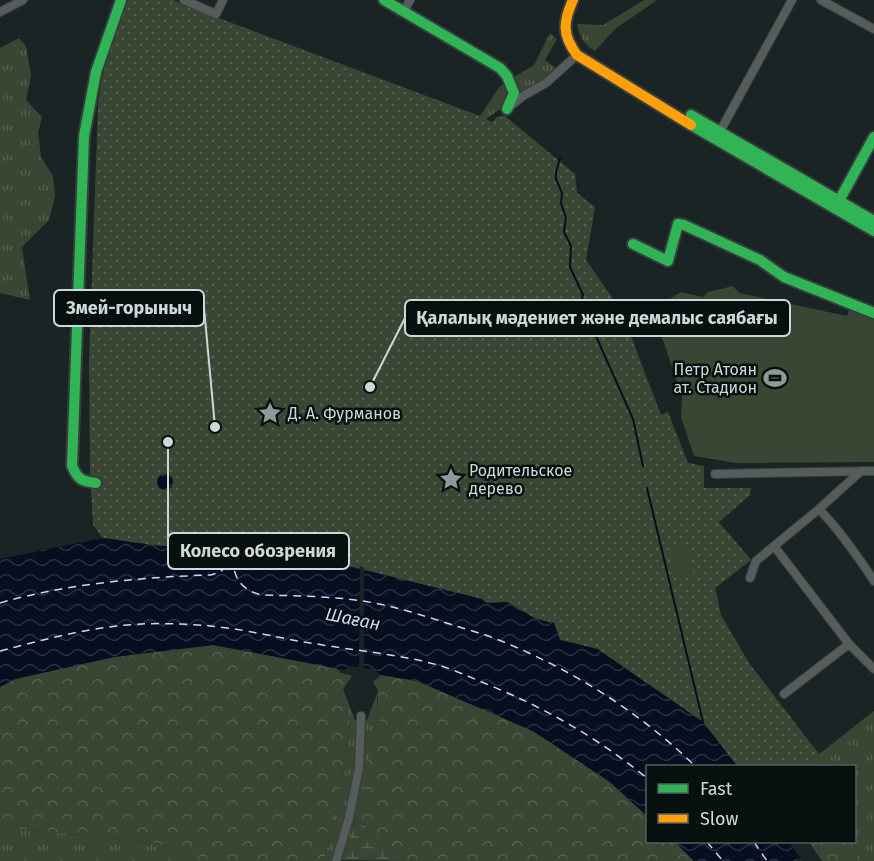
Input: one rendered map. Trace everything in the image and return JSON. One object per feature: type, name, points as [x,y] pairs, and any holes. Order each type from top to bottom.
[{"type":"street","points":[[0,12],[23,0]]},
{"type":"street","points":[[96,483],[84,481],[76,476],[72,466],[84,136],[96,72],[121,0]]},
{"type":"street","points":[[183,0],[216,14],[223,0]]},
{"type":"street","points":[[384,0],[500,68],[507,76],[514,93],[507,109]]},
{"type":"street","points":[[404,11],[410,0]]},
{"type":"street","points":[[573,0],[567,11],[566,39],[577,55],[585,61],[837,204],[874,221]]},
{"type":"street","points":[[582,0],[573,17],[573,35],[586,53],[690,115],[718,135]]},
{"type":"street","points":[[718,135],[792,0]]},
{"type":"street","points":[[820,0],[874,29]]},
{"type":"street","points":[[507,109],[546,82],[577,55]]},
{"type":"street","points":[[837,204],[874,137]]},
{"type":"street","points":[[837,204],[874,231]]},
{"type":"street","points":[[633,244],[668,261],[678,224],[684,225],[760,260],[784,277],[874,313]]},
{"type":"street","points":[[750,578],[756,561],[861,471]]},
{"type":"street","points":[[714,474],[874,471]]},
{"type":"street","points":[[819,509],[855,551],[874,581]]},
{"type":"street","points":[[774,546],[849,644],[874,669]]},
{"type":"street","points":[[784,694],[849,644]]},
{"type":"street","points":[[336,861],[349,818],[358,776],[361,716]]},
{"type":"green space","points":[[124,0],[174,0],[492,122],[497,117],[505,116],[575,174],[577,193],[595,207],[586,260],[621,310],[661,415],[668,412],[688,463],[704,466],[704,488],[751,488],[750,495],[719,522],[751,560],[715,588],[721,615],[749,663],[819,754],[802,765],[736,765],[703,722],[598,649],[560,640],[554,623],[536,619],[507,602],[487,603],[331,561],[274,552],[159,546],[103,538],[93,525],[89,362],[98,105],[102,78]]},
{"type":"green space","points":[[644,0],[657,0],[615,29],[595,51],[583,40],[577,24],[603,25]]},
{"type":"green space","points":[[550,33],[557,39],[545,60],[557,69],[486,119],[480,116],[500,86],[534,65]]},
{"type":"green space","points":[[19,38],[26,46],[31,75],[26,100],[42,117],[38,132],[41,157],[53,176],[55,196],[49,220],[22,247],[30,300],[0,293],[0,48]]},
{"type":"green space","name":"Петр Атоян ат. Стадион","points":[[733,286],[739,293],[847,316],[850,307],[874,317],[874,462],[736,463],[694,456],[681,417],[682,397],[663,340],[655,326],[658,306],[681,292],[703,297],[708,292]]},
{"type":"green space","points":[[684,543],[694,576],[678,580],[669,547]]},
{"type":"green space","points":[[213,645],[335,667],[341,673],[352,676],[339,695],[350,717],[348,744],[339,797],[324,861],[197,861],[166,846],[144,841],[0,827],[0,687],[15,679],[114,657]]},
{"type":"green space","points":[[381,675],[417,681],[533,731],[610,782],[646,815],[646,843],[676,843],[694,861],[405,861],[357,819],[373,734],[385,728],[377,714],[378,690],[373,682]]},
{"type":"green space","points":[[343,689],[355,720],[367,720],[377,693],[377,714],[385,728],[365,784],[357,819],[341,861],[324,861],[339,797],[348,744],[350,717],[339,696]]},
{"type":"green space","points":[[874,711],[874,861],[864,861],[851,843],[856,843],[856,765],[802,765]]},
{"type":"green space","points":[[357,819],[405,861],[341,860]]},
{"type":"green space","points":[[0,827],[144,841],[166,846],[197,861],[0,861]]},
{"type":"green space","points":[[810,843],[851,843],[864,861],[822,861]]},
{"type":"water","points":[[165,474],[173,482],[165,490],[157,482]]},
{"type":"water","name":"Шаған","points":[[103,538],[156,545],[259,550],[329,561],[482,599],[487,603],[507,602],[536,619],[554,623],[560,640],[597,649],[703,722],[736,765],[646,765],[646,815],[610,782],[533,731],[417,681],[381,675],[374,669],[349,666],[344,670],[213,645],[114,657],[15,679],[0,687],[0,559]]},
{"type":"water","points":[[676,843],[790,843],[802,861],[694,861]]},
{"type":"pier","points":[[360,566],[364,567],[364,671],[359,670]]},
{"type":"waterway","points":[[560,158],[556,179],[562,193],[561,203],[566,218],[564,232],[571,246],[570,267],[583,295],[581,303]]},
{"type":"waterway","points":[[580,310],[583,321],[595,334],[633,419],[643,466]]},
{"type":"waterway","points":[[647,488],[703,722]]},
{"type":"ferry route","points":[[233,557],[235,571],[240,582],[255,593],[338,598],[384,605],[485,635],[531,654],[582,681],[630,712],[694,765]]},
{"type":"ferry route","points":[[0,603],[77,586],[211,575],[224,569],[232,558]]},
{"type":"ferry route","points":[[0,651],[88,630],[124,625],[167,624],[223,627],[408,658],[451,669],[531,704],[610,750],[646,777]]},
{"type":"ferry route","points":[[708,843],[723,861]]},
{"type":"ferry route","points":[[755,843],[767,861]]},
{"type":"traffic: fast","points":[[96,483],[81,479],[72,466],[84,136],[96,72],[121,0]]},
{"type":"traffic: fast","points":[[384,0],[500,68],[507,76],[514,93],[507,109]]},
{"type":"traffic: fast","points":[[691,115],[874,221]]},
{"type":"traffic: fast","points":[[691,125],[874,231]]},
{"type":"traffic: fast","points":[[835,208],[874,137]]},
{"type":"traffic: fast","points":[[633,244],[668,261],[678,224],[684,225],[760,260],[784,277],[874,313]]},
{"type":"traffic: slow","points":[[573,0],[567,15],[566,28],[569,41],[577,55],[691,125]]},
{"type":"place","name":"Петр Атоян ат. Стадион","points":[[775,378]]},
{"type":"place","name":"Қалалық мәдениет және демалыс саябағы","points":[[370,387]]},
{"type":"place","name":"Д. А. Фурманов","points":[[270,413]]},
{"type":"place","name":"Змей-горыныч","points":[[215,427]]},
{"type":"place","name":"Колесо обозрения","points":[[168,442]]},
{"type":"place","name":"Родительское дерево","points":[[451,479]]}]
